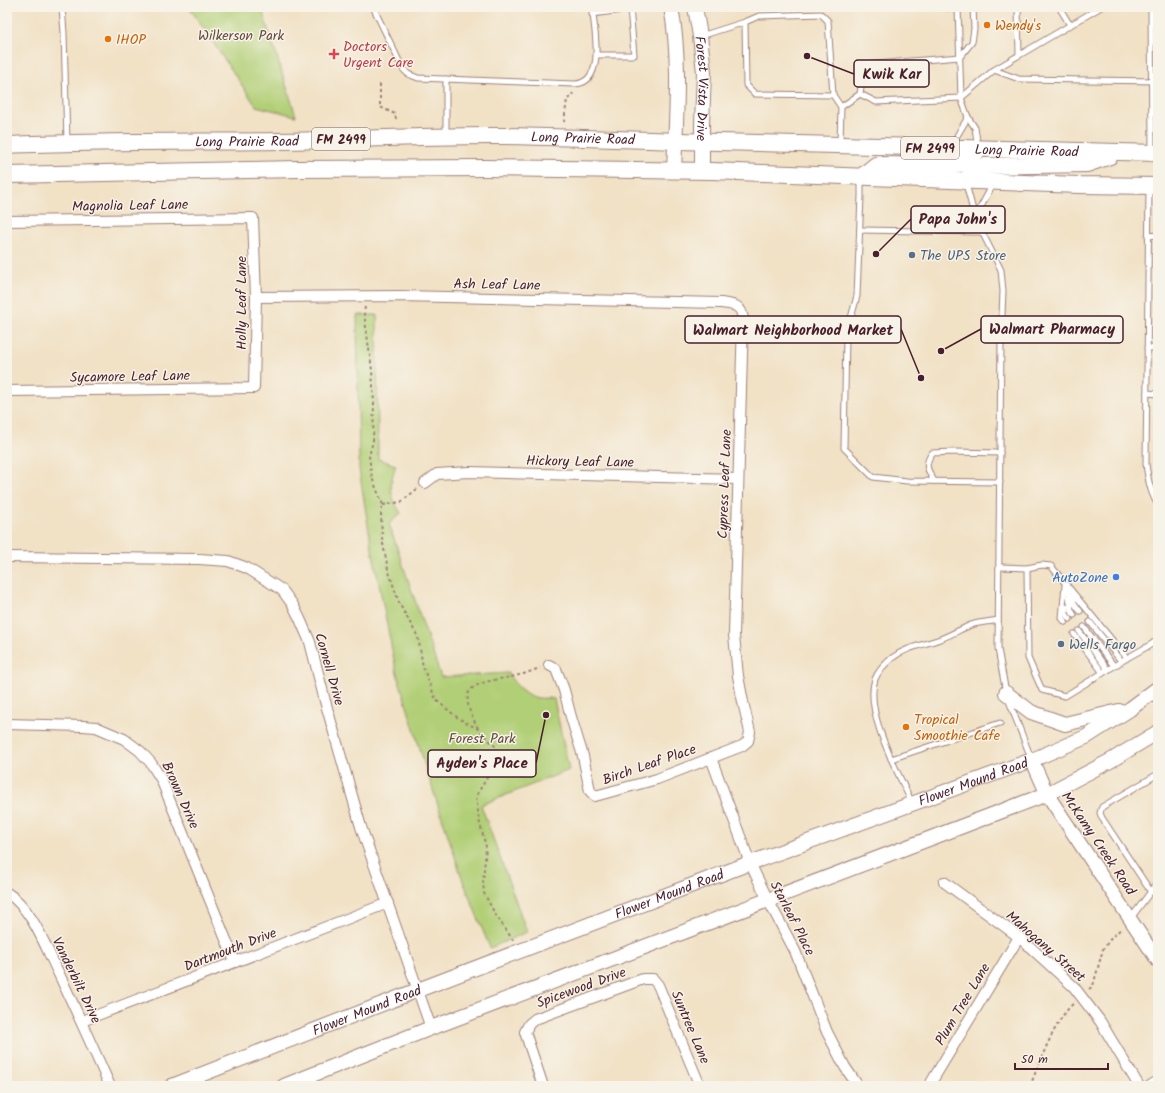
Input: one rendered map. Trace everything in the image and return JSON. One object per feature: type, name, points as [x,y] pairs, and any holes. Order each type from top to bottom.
[{"type":"main road","name":"Forest Vista Drive","points":[[671,7],[675,28],[677,64],[674,171]]},
{"type":"main road","name":"Forest Vista Drive","points":[[695,7],[704,72],[702,171]]},
{"type":"main road","name":"Long Prairie Road","points":[[7,145],[67,142],[282,141],[516,136],[979,150],[1155,153]]},
{"type":"main road","points":[[861,177],[876,165],[950,166],[960,164],[979,150]]},
{"type":"main road","points":[[965,181],[976,168],[984,166],[1087,164],[1121,152]]},
{"type":"main road","name":"Long Prairie Road","points":[[7,175],[402,168],[486,168],[702,171],[994,182],[1153,186]]},
{"type":"main road","name":"Flower Mound Road","points":[[172,1086],[750,863],[1032,760],[1086,736],[1130,709],[1158,688]]},
{"type":"main road","points":[[1006,693],[1031,712],[1065,724],[1130,709]]},
{"type":"main road","points":[[284,1086],[431,1028],[1047,794],[1110,762],[1158,732]]},
{"type":"street","name":"Magnolia Leaf Lane","points":[[7,221],[253,218]]},
{"type":"street","name":"Holly Leaf Lane","points":[[253,218],[256,297],[254,388]]},
{"type":"street","name":"Ash Leaf Lane","points":[[256,297],[408,296],[721,303],[737,306]]},
{"type":"street","name":"Cypress Leaf Lane","points":[[737,306],[742,311],[734,635],[737,664]]},
{"type":"street","name":"Sycamore Leaf Lane","points":[[7,392],[254,388]]},
{"type":"street","name":"Hickory Leaf Lane","points":[[425,483],[437,474],[469,472],[738,479]]},
{"type":"street","name":"Cornell Drive","points":[[7,557],[199,559],[228,561],[247,568],[282,590],[293,605],[310,642],[361,827],[431,1028]]},
{"type":"street","name":"Birch Leaf Place","points":[[549,665],[556,669],[564,690],[583,756],[590,791],[595,796],[657,779],[742,746],[748,740],[750,732],[742,702],[737,664]]},
{"type":"street","name":"Brown Drive","points":[[7,724],[96,727],[124,739],[140,751],[152,763],[161,779],[235,962]]},
{"type":"street","name":"Starleaf Place","points":[[711,758],[750,863],[795,951],[827,1032],[845,1067],[858,1086]]},
{"type":"street","name":"McKamy Creek Road","points":[[1032,760],[1047,794],[1158,960]]},
{"type":"street","name":"Mahogany Street","points":[[944,882],[1020,937],[1074,987],[1100,1021],[1139,1086]]},
{"type":"street","name":"Vanderbilt Drive","points":[[7,893],[26,911],[38,931],[82,1021],[110,1086]]},
{"type":"street","name":"Dartmouth Drive","points":[[82,1021],[388,903]]},
{"type":"street","name":"Plum Tree Lane","points":[[929,1086],[1020,937]]},
{"type":"street","name":"Spicewood Drive","points":[[543,1086],[525,1032],[529,1024],[535,1019],[643,979],[653,979]]},
{"type":"street","name":"Suntree Lane","points":[[653,979],[658,985],[700,1086]]},
{"type":"street","points":[[1150,1086],[1158,1081]]},
{"type":"lane","points":[[62,7],[68,121],[67,142]]},
{"type":"lane","points":[[373,7],[403,69],[408,74],[418,78],[574,84],[580,84],[592,74],[597,55],[592,7]]},
{"type":"lane","points":[[948,7],[958,8],[961,98],[968,117],[975,128],[979,150]]},
{"type":"lane","points":[[841,107],[860,94],[864,65],[960,57],[972,42],[974,29],[973,7]]},
{"type":"lane","points":[[1018,7],[1019,55]]},
{"type":"lane","points":[[1060,7],[1070,25]]},
{"type":"lane","points":[[860,94],[876,102],[961,98],[994,70],[1101,7]]},
{"type":"lane","points":[[1151,7],[1155,153]]},
{"type":"lane","points":[[592,14],[630,8],[634,55],[597,55]]},
{"type":"lane","points":[[700,36],[759,16],[821,14],[828,21],[833,95],[841,107],[840,146]]},
{"type":"lane","points":[[745,22],[746,85],[755,94],[833,95]]},
{"type":"lane","points":[[994,70],[1019,79],[1158,81]]},
{"type":"lane","points":[[446,79],[446,137]]},
{"type":"lane","points":[[950,149],[968,117]]},
{"type":"lane","points":[[861,177],[857,296],[846,336],[844,448],[873,477],[908,481],[1000,482]]},
{"type":"lane","points":[[965,181],[975,218],[1001,270],[1003,291],[998,649],[1006,693],[1032,760]]},
{"type":"lane","points":[[975,218],[994,182]]},
{"type":"lane","points":[[1153,186],[1148,236],[1146,464],[1148,481],[1153,497],[1158,505]]},
{"type":"lane","points":[[860,230],[981,232]]},
{"type":"lane","points":[[1148,236],[1158,235]]},
{"type":"lane","points":[[1147,348],[1158,348]]},
{"type":"lane","points":[[1147,393],[1158,394]]},
{"type":"lane","points":[[934,481],[928,470],[927,461],[932,453],[1000,453]]},
{"type":"lane","points":[[999,567],[1027,568],[1042,565],[1051,566],[1127,658]]},
{"type":"lane","points":[[1027,568],[1028,658],[1042,690],[1065,696],[1158,639]]},
{"type":"lane","points":[[1068,587],[1074,603],[1080,611]]},
{"type":"lane","points":[[1068,587],[1071,610],[1074,615]]},
{"type":"lane","points":[[1067,621],[1066,614],[1068,587]]},
{"type":"lane","points":[[912,803],[891,759],[877,719],[873,702],[875,679],[884,665],[893,657],[907,649],[940,639],[973,625],[998,620]]},
{"type":"lane","points":[[1090,622],[1121,661]]},
{"type":"lane","points":[[1084,627],[1114,666]]},
{"type":"lane","points":[[1076,633],[1105,671]]},
{"type":"lane","points":[[891,759],[1000,723]]},
{"type":"lane","points":[[1151,892],[1100,813],[1102,807],[1158,774]]},
{"type":"lane","points":[[1131,919],[1158,882]]},
{"type":"path","points":[[380,84],[380,108],[395,114],[396,119]]},
{"type":"path","points":[[564,122],[567,99],[573,94],[574,84]]},
{"type":"path","points":[[366,297],[364,313],[372,370],[374,403],[373,441],[369,456],[372,478],[383,505],[381,513],[382,539],[388,569],[399,603],[418,637],[423,667],[436,700],[458,718],[478,729],[497,748],[497,756],[491,771],[476,796],[479,820],[486,847],[483,881],[484,893],[495,914],[519,951]]},
{"type":"path","points":[[383,505],[401,502],[425,483]]},
{"type":"path","points":[[478,729],[469,709],[468,694],[472,688],[488,681],[519,675],[549,665]]},
{"type":"green space","name":"Wilkerson Park","points":[[189,7],[261,7],[296,116],[256,106]]},
{"type":"green space","name":"Forest Park","points":[[357,315],[377,315],[378,459],[396,465],[392,478],[391,490],[394,501],[401,513],[389,524],[441,677],[508,673],[513,681],[529,695],[538,698],[554,699],[569,770],[481,805],[527,932],[490,948],[463,881],[426,769],[396,670],[371,544],[359,469]]},
{"type":"place","name":"Wendy's","points":[[987,25]]},
{"type":"place","name":"IHOP","points":[[108,39]]},
{"type":"place","name":"Doctors Urgent Care","points":[[334,54]]},
{"type":"place","name":"Kwik Kar","points":[[807,56]]},
{"type":"place","name":"Papa John's","points":[[876,254]]},
{"type":"place","name":"The UPS Store","points":[[912,255]]},
{"type":"place","name":"Walmart Pharmacy","points":[[941,351]]},
{"type":"place","name":"Walmart Neighborhood Market","points":[[921,378]]},
{"type":"place","name":"AutoZone","points":[[1116,577]]},
{"type":"place","name":"Wells Fargo","points":[[1061,644]]},
{"type":"place","name":"Ayden's Place","points":[[546,715]]},
{"type":"place","name":"Tropical Smoothie Cafe","points":[[906,727]]}]
